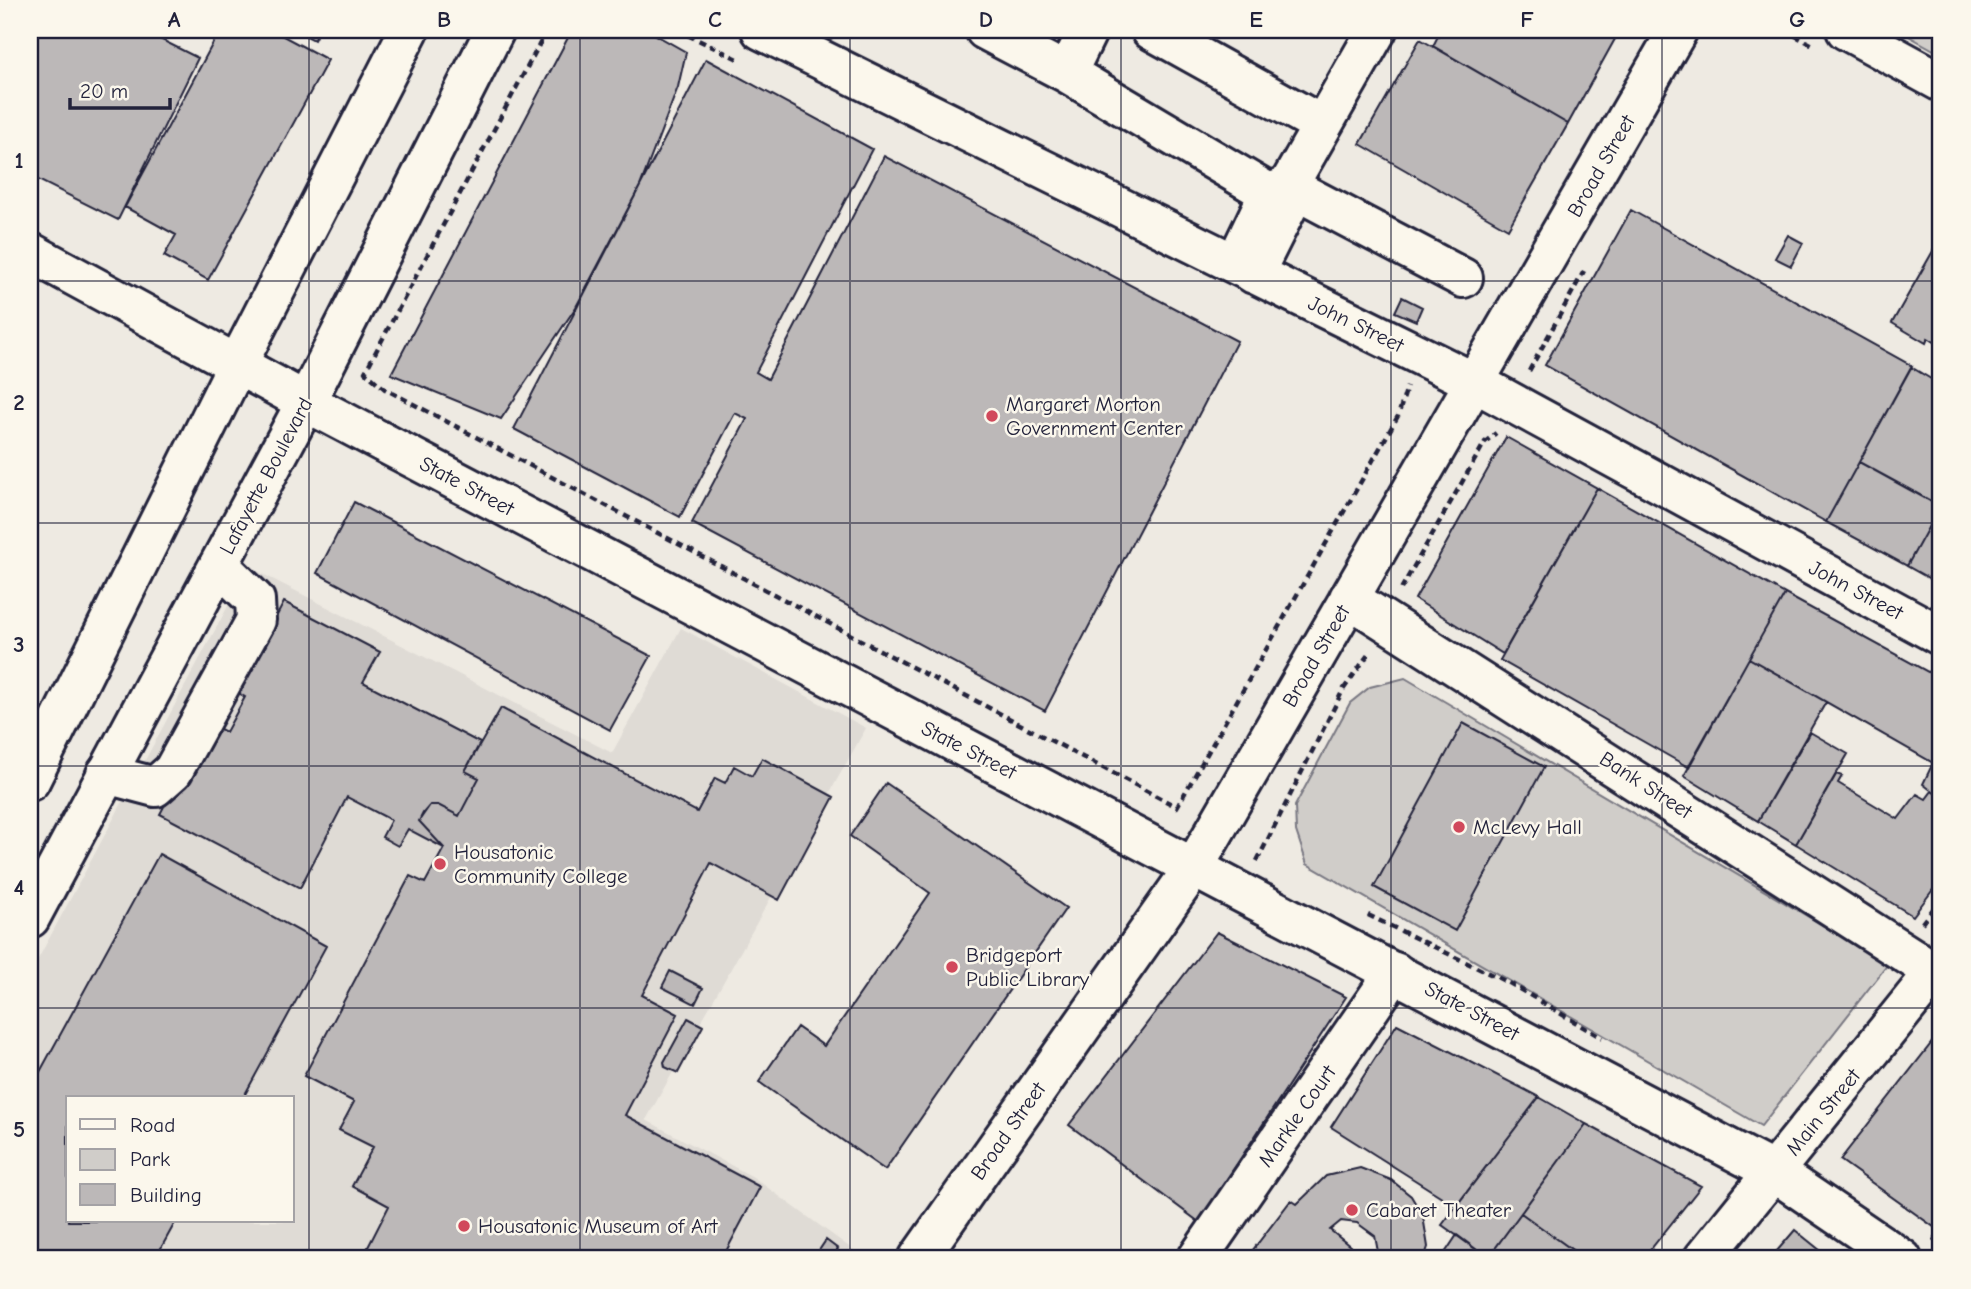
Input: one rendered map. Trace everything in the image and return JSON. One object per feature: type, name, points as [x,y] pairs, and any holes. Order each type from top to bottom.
[{"type":"street","points":[[30,781],[237,365],[408,30]]},
{"type":"street","name":"Lafayette Boulevard","points":[[36,895],[106,774],[306,402],[495,30]]},
{"type":"street","points":[[985,30],[1279,190],[1463,278]]},
{"type":"street","points":[[1066,73],[1088,30]]},
{"type":"street","points":[[1151,30],[1322,125]]},
{"type":"street","name":"Broad Street","points":[[918,1259],[1194,867],[1678,30]]},
{"type":"street","points":[[1846,30],[1941,82]]},
{"type":"street","name":"John Street","points":[[777,33],[1476,383],[1941,636]]},
{"type":"street","points":[[1279,190],[1322,125],[1365,34]]},
{"type":"street","points":[[1245,269],[1289,204],[1279,190]]},
{"type":"street","name":"State Street","points":[[30,252],[306,402],[1916,1248]]},
{"type":"street","points":[[106,774],[155,787],[173,771],[256,620],[255,600],[219,565]]},
{"type":"street","name":"Bank Street","points":[[1349,598],[1940,970]]},
{"type":"street","name":"Main Street","points":[[1703,1259],[1940,970]]},
{"type":"street","name":"Markle Court","points":[[1197,1259],[1395,972]]},
{"type":"path","points":[[547,30],[365,372],[385,390],[1177,807],[1398,416],[1408,385]]},
{"type":"path","points":[[1400,592],[1485,442],[1503,427]]},
{"type":"path","points":[[1266,866],[1255,860],[1343,690],[1375,645]]},
{"type":"path","points":[[1910,931],[1922,924],[1941,900]]},
{"type":"path","points":[[1356,909],[1511,985],[1543,1004]]},
{"type":"path","points":[[1916,1248],[1941,1243]]},
{"type":"shaded area","name":"Housatonic Community College","points":[[249,567],[612,753],[681,628],[866,728],[646,1120],[753,1177],[863,1257],[861,1259],[30,1259],[30,974]]},
{"type":"green space","points":[[1898,30],[1941,30],[1941,54]]},
{"type":"green space","points":[[1405,678],[1888,964],[1761,1126],[1307,864],[1296,831],[1295,806],[1350,703],[1370,687]]},
{"type":"building","points":[[30,30],[142,30],[198,58],[118,220],[30,176]]},
{"type":"building","points":[[220,30],[272,30],[328,60],[208,280],[164,256],[176,235],[125,207]]},
{"type":"building","points":[[295,30],[319,30],[314,40]]},
{"type":"building","points":[[572,30],[647,30],[686,52],[678,87],[640,186],[576,307],[501,419],[391,374]]},
{"type":"building","points":[[1441,30],[1620,30],[1568,124],[1433,46]]},
{"type":"building","points":[[1420,39],[1568,124],[1508,229],[1360,144]]},
{"type":"building","name":"Margaret Morton Government Center","points":[[706,59],[872,149],[756,372],[768,379],[884,156],[1237,341],[1045,711],[692,523],[747,419],[735,413],[680,517],[514,429]]},
{"type":"building","points":[[1631,210],[1912,366],[1826,522],[1545,365]]},
{"type":"building","points":[[1788,235],[1803,243],[1791,266],[1775,258]]},
{"type":"building","points":[[1941,237],[1941,346],[1928,338],[1926,343],[1892,323]]},
{"type":"building","points":[[1402,297],[1422,307],[1416,321],[1395,312]]},
{"type":"building","points":[[1911,367],[1941,385],[1941,507],[1859,462]]},
{"type":"building","points":[[1506,437],[1597,488],[1503,654],[1415,599]]},
{"type":"building","points":[[1859,462],[1940,506],[1907,566],[1826,522]]},
{"type":"building","points":[[1597,488],[1785,594],[1688,767],[1500,660]]},
{"type":"building","points":[[354,502],[651,656],[610,730],[317,573]]},
{"type":"building","points":[[1941,507],[1941,585],[1907,566]]},
{"type":"building","points":[[1785,594],[1941,679],[1941,798],[1923,784],[1933,763],[1749,658]]},
{"type":"building","points":[[284,602],[380,652],[363,682],[480,743],[465,771],[479,778],[459,816],[438,805],[430,805],[419,821],[444,848],[408,829],[398,846],[382,837],[391,820],[347,797],[300,888],[160,814],[208,723],[226,732],[245,697],[237,692]]},
{"type":"building","points":[[1749,658],[1826,702],[1758,821],[1684,776]]},
{"type":"building","points":[[501,708],[697,812],[715,778],[725,783],[734,766],[752,776],[762,758],[834,797],[779,900],[711,863],[642,995],[678,1014],[625,1115],[760,1187],[722,1259],[381,1259],[366,1251],[389,1206],[352,1186],[373,1147],[339,1130],[354,1102],[304,1076],[410,876],[425,883],[444,848],[419,821],[423,813],[430,805],[438,805],[459,816],[479,778],[465,771]]},
{"type":"building","name":"McLevy Hall","points":[[1463,723],[1544,767],[1455,931],[1374,887]]},
{"type":"building","points":[[1810,732],[1848,754],[1796,844],[1758,821]]},
{"type":"building","points":[[1836,774],[1842,776],[1838,783],[1898,819],[1917,794],[1926,799],[1932,791],[1941,798],[1941,879],[1913,916],[1796,844]]},
{"type":"building","name":"Bridgeport Public Library","points":[[886,783],[1066,908],[885,1170],[759,1082],[797,1027],[824,1046],[930,893],[850,836]]},
{"type":"building","points":[[159,854],[326,946],[244,1096],[66,1096],[66,1222],[175,1222],[155,1259],[30,1259],[30,1090]]},
{"type":"building","points":[[1217,932],[1346,997],[1199,1222],[1069,1125]]},
{"type":"building","points":[[670,971],[703,988],[695,1004],[662,987]]},
{"type":"building","points":[[688,1018],[703,1026],[678,1073],[665,1067],[664,1062]]},
{"type":"building","points":[[1397,1024],[1539,1097],[1456,1206],[1331,1127]]},
{"type":"building","points":[[1941,1031],[1941,1232],[1840,1160]]},
{"type":"building","points":[[1539,1097],[1586,1124],[1488,1258],[1442,1225]]},
{"type":"building","points":[[1586,1124],[1701,1186],[1643,1259],[1585,1259],[1521,1213]]},
{"type":"building","name":"Cabaret Theater","points":[[1360,1168],[1391,1180],[1411,1196],[1423,1216],[1428,1247],[1424,1259],[1379,1257],[1375,1236],[1357,1223],[1341,1221],[1330,1230],[1366,1259],[1246,1259],[1291,1200],[1297,1204],[1326,1176]]},
{"type":"building","points":[[1521,1213],[1585,1259],[1488,1258]]},
{"type":"building","points":[[1795,1230],[1831,1259],[1770,1259]]},
{"type":"building","points":[[1457,1235],[1488,1258],[1490,1259],[1441,1259]]},
{"type":"building","points":[[826,1240],[838,1249],[831,1259],[818,1252]]},
{"type":"place","name":"Margaret Morton Government Center","points":[[992,416]]},
{"type":"place","name":"McLevy Hall","points":[[1459,827]]},
{"type":"place","name":"Housatonic Community College","points":[[440,864]]},
{"type":"place","name":"Bridgeport Public Library","points":[[952,967]]},
{"type":"place","name":"Cabaret Theater","points":[[1352,1210]]},
{"type":"place","name":"Housatonic Museum of Art","points":[[464,1226]]}]
